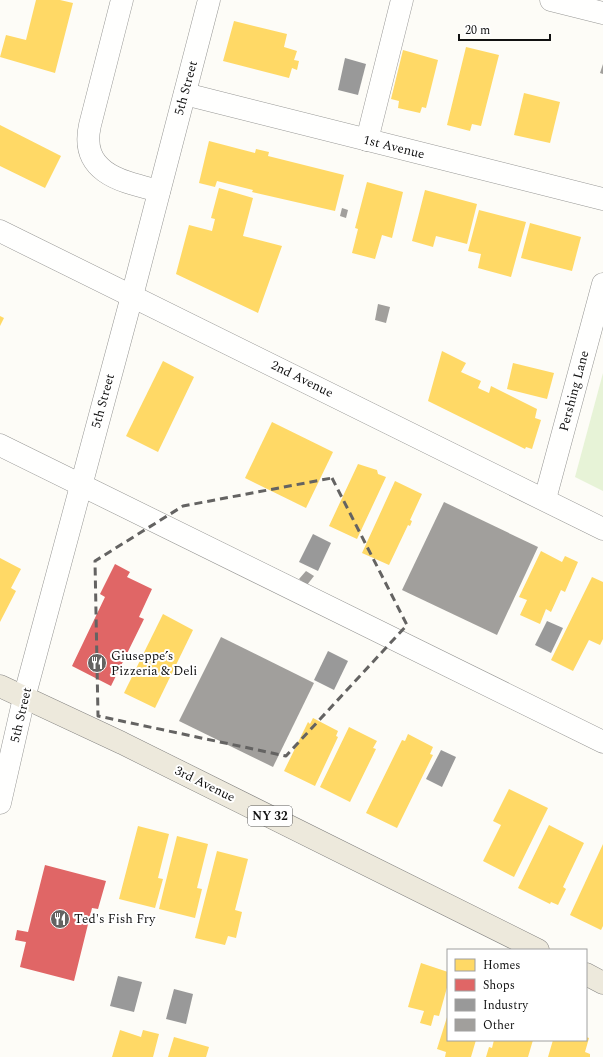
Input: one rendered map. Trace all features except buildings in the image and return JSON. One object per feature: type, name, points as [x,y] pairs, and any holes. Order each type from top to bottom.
[{"type":"main road","name":"3rd Avenue","points":[[0,686],[136,750],[536,949]]},
{"type":"main road","points":[[587,974],[603,982]]},
{"type":"street","points":[[122,0],[88,132],[89,144],[96,163],[111,176],[159,191]]},
{"type":"street","name":"5th Street","points":[[0,803],[24,698],[80,484],[132,296],[209,0]]},
{"type":"street","points":[[367,140],[402,0]]},
{"type":"street","points":[[551,0],[603,13]]},
{"type":"street","name":"1st Avenue","points":[[185,94],[603,199]]},
{"type":"street","name":"2nd Avenue","points":[[0,231],[603,528]]},
{"type":"street","name":"Pershing Lane","points":[[545,499],[603,284]]},
{"type":"street","points":[[0,445],[603,742]]},
{"type":"highlighted area","points":[[332,478],[407,625],[286,756],[98,716],[95,561],[183,506]]},
{"type":"green space","points":[[603,373],[603,491],[575,477]]},
{"type":"place","name":"Giuseppe’s Pizzeria & Deli","points":[[97,663]]},
{"type":"place","name":"Ted's Fish Fry","points":[[60,919]]}]
